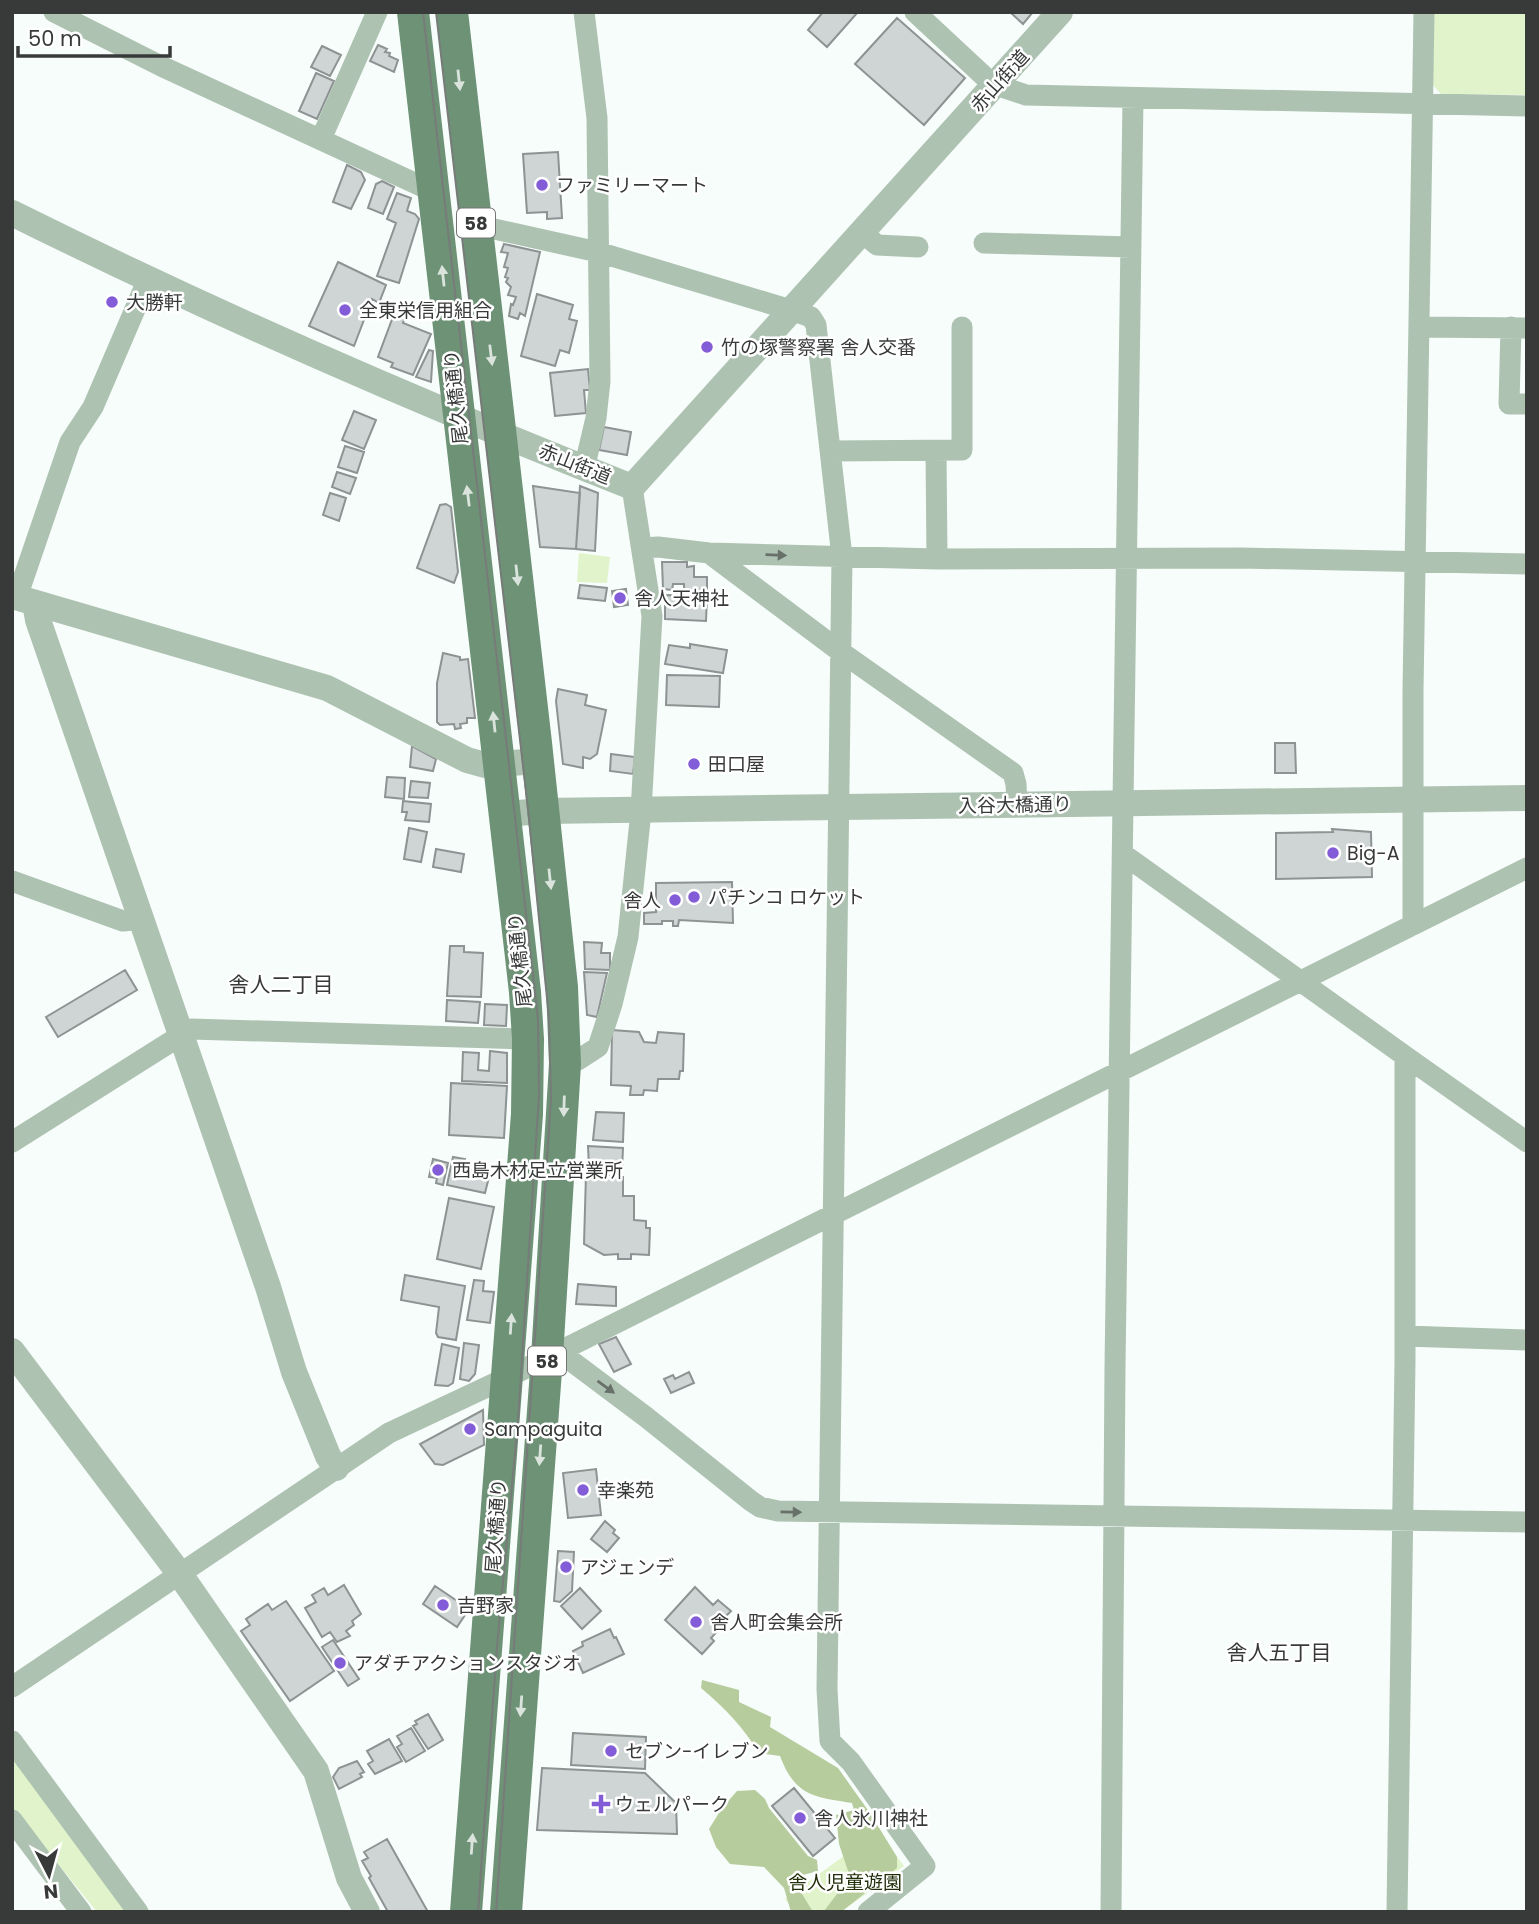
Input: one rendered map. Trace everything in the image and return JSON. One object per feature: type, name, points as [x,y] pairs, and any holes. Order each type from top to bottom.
[{"type":"main road","name":"尾久橋通り","points":[[413,12],[525,992],[528,1039],[527,1114],[467,1912]]},
{"type":"main road","name":"尾久橋通り","points":[[452,12],[538,761],[562,987],[565,1064],[547,1357],[506,1912]]},
{"type":"street","points":[[54,12],[161,66],[434,192]]},
{"type":"street","points":[[321,139],[377,12]]},
{"type":"street","points":[[584,12],[597,118],[600,381],[596,418],[584,469]]},
{"type":"street","points":[[915,12],[996,85],[1026,95],[1527,107]]},
{"type":"street","name":"赤山街道","points":[[12,213],[148,279],[458,417],[632,487],[1060,12]]},
{"type":"street","points":[[1413,925],[1412,800],[1424,12]]},
{"type":"street","points":[[1111,1912],[1119,1073],[1133,98]]},
{"type":"street","points":[[476,225],[598,251],[791,310],[811,317],[816,325],[842,557],[827,1689],[830,1741],[851,1762],[925,1866],[868,1912]]},
{"type":"street","points":[[863,233],[877,245],[918,247]]},
{"type":"street","points":[[984,243],[1131,247]]},
{"type":"street","points":[[19,600],[70,442],[93,407],[148,279]]},
{"type":"street","points":[[832,451],[962,450],[962,327]]},
{"type":"street","points":[[1420,327],[1519,328],[1509,404],[1527,404]]},
{"type":"street","points":[[936,451],[937,559]]},
{"type":"street","points":[[565,1064],[590,1055],[603,1037],[628,937],[641,811],[652,616],[632,487]]},
{"type":"street","points":[[642,548],[657,547],[709,553],[937,559],[1242,558],[1527,564]]},
{"type":"street","points":[[709,553],[841,652],[1013,773],[1017,805]]},
{"type":"street","points":[[19,600],[327,688],[467,760],[499,765],[538,761]]},
{"type":"street","points":[[19,600],[38,620],[182,1034],[294,1372],[328,1456],[336,1468]]},
{"type":"street","name":"入谷大橋通り","points":[[504,814],[543,811],[1527,797]]},
{"type":"street","points":[[1124,854],[1527,1142]]},
{"type":"street","points":[[12,1686],[389,1433],[508,1377],[1527,868]]},
{"type":"street","points":[[12,881],[123,920],[142,919]]},
{"type":"street","points":[[12,1142],[191,1029],[528,1039]]},
{"type":"street","points":[[1397,1912],[1405,1336],[1405,1056]]},
{"type":"street","points":[[1405,1336],[1527,1340]]},
{"type":"street","points":[[12,1351],[179,1573],[316,1771],[349,1878],[367,1912]]},
{"type":"street","points":[[547,1357],[566,1357],[760,1507],[778,1511],[1527,1522]]},
{"type":"street","points":[[12,1741],[138,1912]]},
{"type":"street","points":[[12,1820],[81,1912]]},
{"type":"green space","points":[[1431,12],[1527,12],[1527,95],[1441,94],[1430,82]]},
{"type":"green space","points":[[579,553],[610,557],[607,583],[577,582]]},
{"type":"green space","points":[[702,1680],[739,1690],[739,1702],[771,1717],[770,1727],[838,1768],[897,1857],[897,1868],[841,1912],[820,1912],[824,1911],[850,1877],[839,1844],[836,1815],[854,1810],[852,1803],[816,1796],[799,1787],[780,1756],[759,1753],[733,1718],[701,1688]]},
{"type":"green space","points":[[12,1752],[128,1912],[97,1912],[12,1807]]},
{"type":"green space","points":[[755,1790],[765,1799],[769,1808],[808,1856],[817,1860],[818,1871],[803,1875],[796,1884],[813,1912],[791,1912],[784,1888],[764,1867],[730,1864],[716,1847],[709,1829],[722,1808],[737,1791]]},
{"type":"green space","name":"舎人児童遊園","points":[[878,1831],[904,1866],[841,1912],[795,1912],[785,1899]]},
{"type":"building","points":[[823,12],[858,12],[827,47],[808,30]]},
{"type":"building","points":[[1010,12],[1033,12],[1023,24]]},
{"type":"building","points":[[897,18],[965,78],[924,125],[855,64]]},
{"type":"building","points":[[378,45],[387,49],[385,52],[390,53],[389,56],[398,60],[394,72],[370,61]]},
{"type":"building","points":[[322,46],[341,55],[330,76],[311,67]]},
{"type":"building","points":[[316,73],[334,81],[317,119],[299,111]]},
{"type":"building","points":[[558,152],[562,218],[547,219],[547,212],[527,213],[523,154]]},
{"type":"building","points":[[347,165],[361,172],[365,180],[351,209],[333,202]]},
{"type":"building","points":[[382,181],[394,187],[383,214],[368,208],[376,184]]},
{"type":"building","points":[[397,193],[411,198],[407,211],[419,219],[399,283],[377,276],[396,223],[387,219]]},
{"type":"building","points":[[504,244],[540,252],[525,316],[520,313],[518,319],[509,316],[511,304],[513,305],[516,297],[508,295],[511,287],[505,277],[508,268],[504,267],[508,253],[501,252]]},
{"type":"building","points":[[338,262],[386,285],[379,303],[372,299],[354,346],[309,326]]},
{"type":"building","points":[[537,294],[573,305],[569,319],[577,321],[569,353],[560,350],[555,366],[521,356]]},
{"type":"building","points":[[397,306],[408,309],[403,323],[431,334],[413,375],[391,367],[393,363],[378,357]]},
{"type":"building","points":[[429,350],[433,351],[431,382],[416,377]]},
{"type":"building","points":[[588,369],[590,390],[584,390],[586,413],[555,416],[550,373]]},
{"type":"building","points":[[354,411],[376,420],[364,449],[342,440]]},
{"type":"building","points":[[604,427],[631,432],[627,455],[599,450]]},
{"type":"building","points":[[345,446],[364,452],[357,473],[338,467]]},
{"type":"building","points":[[337,472],[356,478],[350,494],[332,487]]},
{"type":"building","points":[[533,486],[580,493],[576,549],[540,547]]},
{"type":"building","points":[[580,486],[598,493],[595,551],[576,549]]},
{"type":"building","points":[[330,493],[346,498],[339,521],[323,515]]},
{"type":"building","points":[[440,505],[451,507],[458,572],[454,583],[417,568]]},
{"type":"building","points":[[662,562],[687,562],[687,567],[694,566],[694,577],[707,577],[707,590],[684,589],[684,584],[673,584],[672,590],[663,589]]},
{"type":"building","points":[[580,585],[607,588],[605,601],[578,598]]},
{"type":"building","points":[[626,589],[628,605],[614,607],[612,591]]},
{"type":"building","points":[[665,595],[707,596],[706,621],[665,619]]},
{"type":"building","points":[[690,644],[727,650],[723,673],[665,664],[669,645],[690,648]]},
{"type":"building","points":[[443,653],[460,657],[460,660],[468,659],[475,718],[467,718],[467,723],[460,724],[461,728],[455,729],[454,724],[440,725],[437,722],[437,683]]},
{"type":"building","points":[[667,675],[720,676],[719,707],[666,705]]},
{"type":"building","points":[[558,689],[587,695],[585,705],[606,710],[597,754],[590,759],[583,757],[583,768],[563,764],[556,701]]},
{"type":"building","points":[[1275,743],[1295,743],[1296,773],[1275,773]]},
{"type":"building","points":[[412,746],[436,759],[433,771],[410,767]]},
{"type":"building","points":[[611,754],[635,757],[633,774],[610,771]]},
{"type":"building","points":[[387,777],[405,778],[404,799],[385,797]]},
{"type":"building","points":[[411,781],[430,783],[428,798],[409,797]]},
{"type":"building","points":[[403,801],[431,804],[429,822],[405,820],[407,812],[402,812]]},
{"type":"building","points":[[409,828],[427,832],[421,862],[404,859]]},
{"type":"building","points":[[1332,829],[1371,832],[1372,877],[1276,879],[1276,833],[1333,832]]},
{"type":"building","points":[[436,849],[464,854],[461,872],[433,867]]},
{"type":"building","name":"パチンコ ロケット","points":[[732,882],[733,923],[679,920],[678,926],[673,926],[673,921],[644,924],[644,913],[656,912],[656,883]]},
{"type":"building","points":[[584,942],[602,943],[601,953],[610,953],[610,970],[585,969]]},
{"type":"building","points":[[450,946],[464,946],[464,952],[483,953],[481,997],[447,996]]},
{"type":"building","points":[[125,970],[137,990],[58,1037],[46,1017]]},
{"type":"building","points":[[584,972],[607,973],[597,1017],[587,1015]]},
{"type":"building","points":[[447,1000],[480,1002],[478,1023],[446,1021]]},
{"type":"building","points":[[485,1004],[507,1005],[506,1026],[484,1025]]},
{"type":"building","points":[[612,1030],[639,1032],[644,1042],[656,1043],[658,1032],[684,1034],[683,1071],[680,1071],[679,1079],[658,1079],[657,1091],[644,1090],[643,1095],[630,1095],[631,1086],[611,1085]]},
{"type":"building","points":[[490,1051],[507,1053],[507,1083],[462,1081],[463,1052],[479,1053],[478,1070],[489,1071]]},
{"type":"building","points":[[451,1083],[507,1086],[504,1138],[449,1135]]},
{"type":"building","points":[[596,1112],[624,1113],[623,1142],[593,1140]]},
{"type":"building","points":[[588,1146],[623,1148],[622,1170],[589,1168]]},
{"type":"building","points":[[453,1157],[465,1159],[464,1168],[490,1173],[485,1193],[447,1185]]},
{"type":"building","name":"西島木材足立営業所","points":[[433,1159],[448,1163],[443,1185],[436,1183],[437,1178],[429,1177]]},
{"type":"building","points":[[586,1174],[623,1177],[623,1196],[634,1196],[634,1220],[646,1221],[646,1228],[650,1228],[649,1255],[631,1254],[631,1259],[618,1259],[618,1254],[604,1255],[584,1244]]},
{"type":"building","points":[[449,1198],[494,1207],[481,1269],[437,1259]]},
{"type":"building","points":[[405,1275],[465,1286],[456,1340],[438,1337],[436,1333],[439,1307],[401,1300]]},
{"type":"building","points":[[474,1280],[484,1281],[483,1291],[494,1292],[490,1323],[467,1320]]},
{"type":"building","points":[[578,1284],[616,1287],[616,1306],[576,1304]]},
{"type":"building","points":[[616,1337],[631,1364],[614,1372],[599,1344]]},
{"type":"building","points":[[464,1343],[479,1345],[475,1374],[469,1381],[460,1379]]},
{"type":"building","points":[[442,1344],[459,1348],[453,1383],[448,1386],[435,1385]]},
{"type":"building","points":[[689,1372],[694,1383],[671,1393],[664,1379],[673,1375],[675,1379]]},
{"type":"building","points":[[483,1410],[484,1445],[443,1465],[435,1464],[420,1444]]},
{"type":"building","points":[[596,1469],[601,1515],[568,1518],[563,1473]]},
{"type":"building","points":[[605,1521],[619,1538],[607,1552],[591,1539]]},
{"type":"building","points":[[558,1551],[574,1552],[572,1591],[560,1602],[554,1601]]},
{"type":"building","points":[[344,1585],[361,1614],[352,1621],[354,1625],[346,1631],[350,1636],[337,1642],[330,1632],[322,1637],[305,1608],[316,1602],[312,1595],[324,1588],[328,1595]]},
{"type":"building","points":[[435,1586],[469,1609],[457,1627],[423,1604]]},
{"type":"building","points":[[695,1587],[713,1605],[718,1600],[731,1611],[723,1619],[725,1623],[711,1638],[714,1641],[702,1654],[665,1620]]},
{"type":"building","points":[[580,1588],[601,1611],[582,1629],[561,1606]]},
{"type":"building","points":[[286,1601],[334,1671],[290,1701],[241,1631],[250,1625],[246,1619],[268,1604],[272,1610]]},
{"type":"building","points":[[610,1629],[624,1654],[583,1673],[573,1651],[583,1646],[582,1642]]},
{"type":"building","name":"アダチアクションスタジオ","points":[[333,1640],[359,1679],[348,1686],[322,1647]]},
{"type":"building","points":[[428,1714],[443,1740],[428,1749],[413,1726],[417,1724],[415,1721]]},
{"type":"building","points":[[411,1728],[425,1751],[406,1762],[397,1747],[402,1744],[397,1736]]},
{"type":"building","points":[[573,1733],[646,1737],[645,1769],[571,1765]]},
{"type":"building","points":[[389,1739],[402,1761],[375,1774],[368,1764],[373,1761],[367,1751]]},
{"type":"building","points":[[357,1761],[364,1772],[360,1774],[362,1777],[339,1789],[333,1777],[339,1768]]},
{"type":"building","points":[[542,1768],[645,1773],[676,1803],[677,1834],[537,1830]]},
{"type":"building","points":[[794,1788],[835,1838],[813,1856],[772,1806]]},
{"type":"building","points":[[387,1839],[428,1912],[388,1912],[362,1861],[368,1858],[364,1852]]},
{"type":"tram line","points":[[423,12],[538,1019],[539,1095],[518,1421],[497,1647],[478,1912]]},
{"type":"tram line","points":[[436,12],[528,809],[549,1018],[551,1099],[496,1912]]},
{"type":"place","name":"ファミリーマート","points":[[542,185]]},
{"type":"place","name":"大勝軒","points":[[112,302]]},
{"type":"place","name":"全東栄信用組合","points":[[345,310]]},
{"type":"place","name":"竹の塚警察署 舎人交番","points":[[707,347]]},
{"type":"place","name":"舎人天神社","points":[[620,598]]},
{"type":"place","name":"田口屋","points":[[694,764]]},
{"type":"place","name":"Big-A","points":[[1333,853]]},
{"type":"place","name":"パチンコ ロケット","points":[[694,897]]},
{"type":"place","name":"舎人","points":[[675,900]]},
{"type":"place","name":"西島木材足立営業所","points":[[438,1170]]},
{"type":"place","name":"Sampaguita","points":[[470,1429]]},
{"type":"place","name":"幸楽苑","points":[[583,1490]]},
{"type":"place","name":"アジェンデ","points":[[566,1567]]},
{"type":"place","name":"吉野家","points":[[443,1605]]},
{"type":"place","name":"舎人町会集会所","points":[[696,1622]]},
{"type":"place","name":"アダチアクションスタジオ","points":[[340,1663]]},
{"type":"place","name":"セブン-イレブン","points":[[611,1751]]},
{"type":"place","name":"ウェルパーク","points":[[601,1804]]},
{"type":"place","name":"舎人氷川神社","points":[[800,1818]]},
{"type":"district","name":"舎人二丁目","points":[[281,984]]},
{"type":"district","name":"舎人五丁目","points":[[1279,1652]]}]
